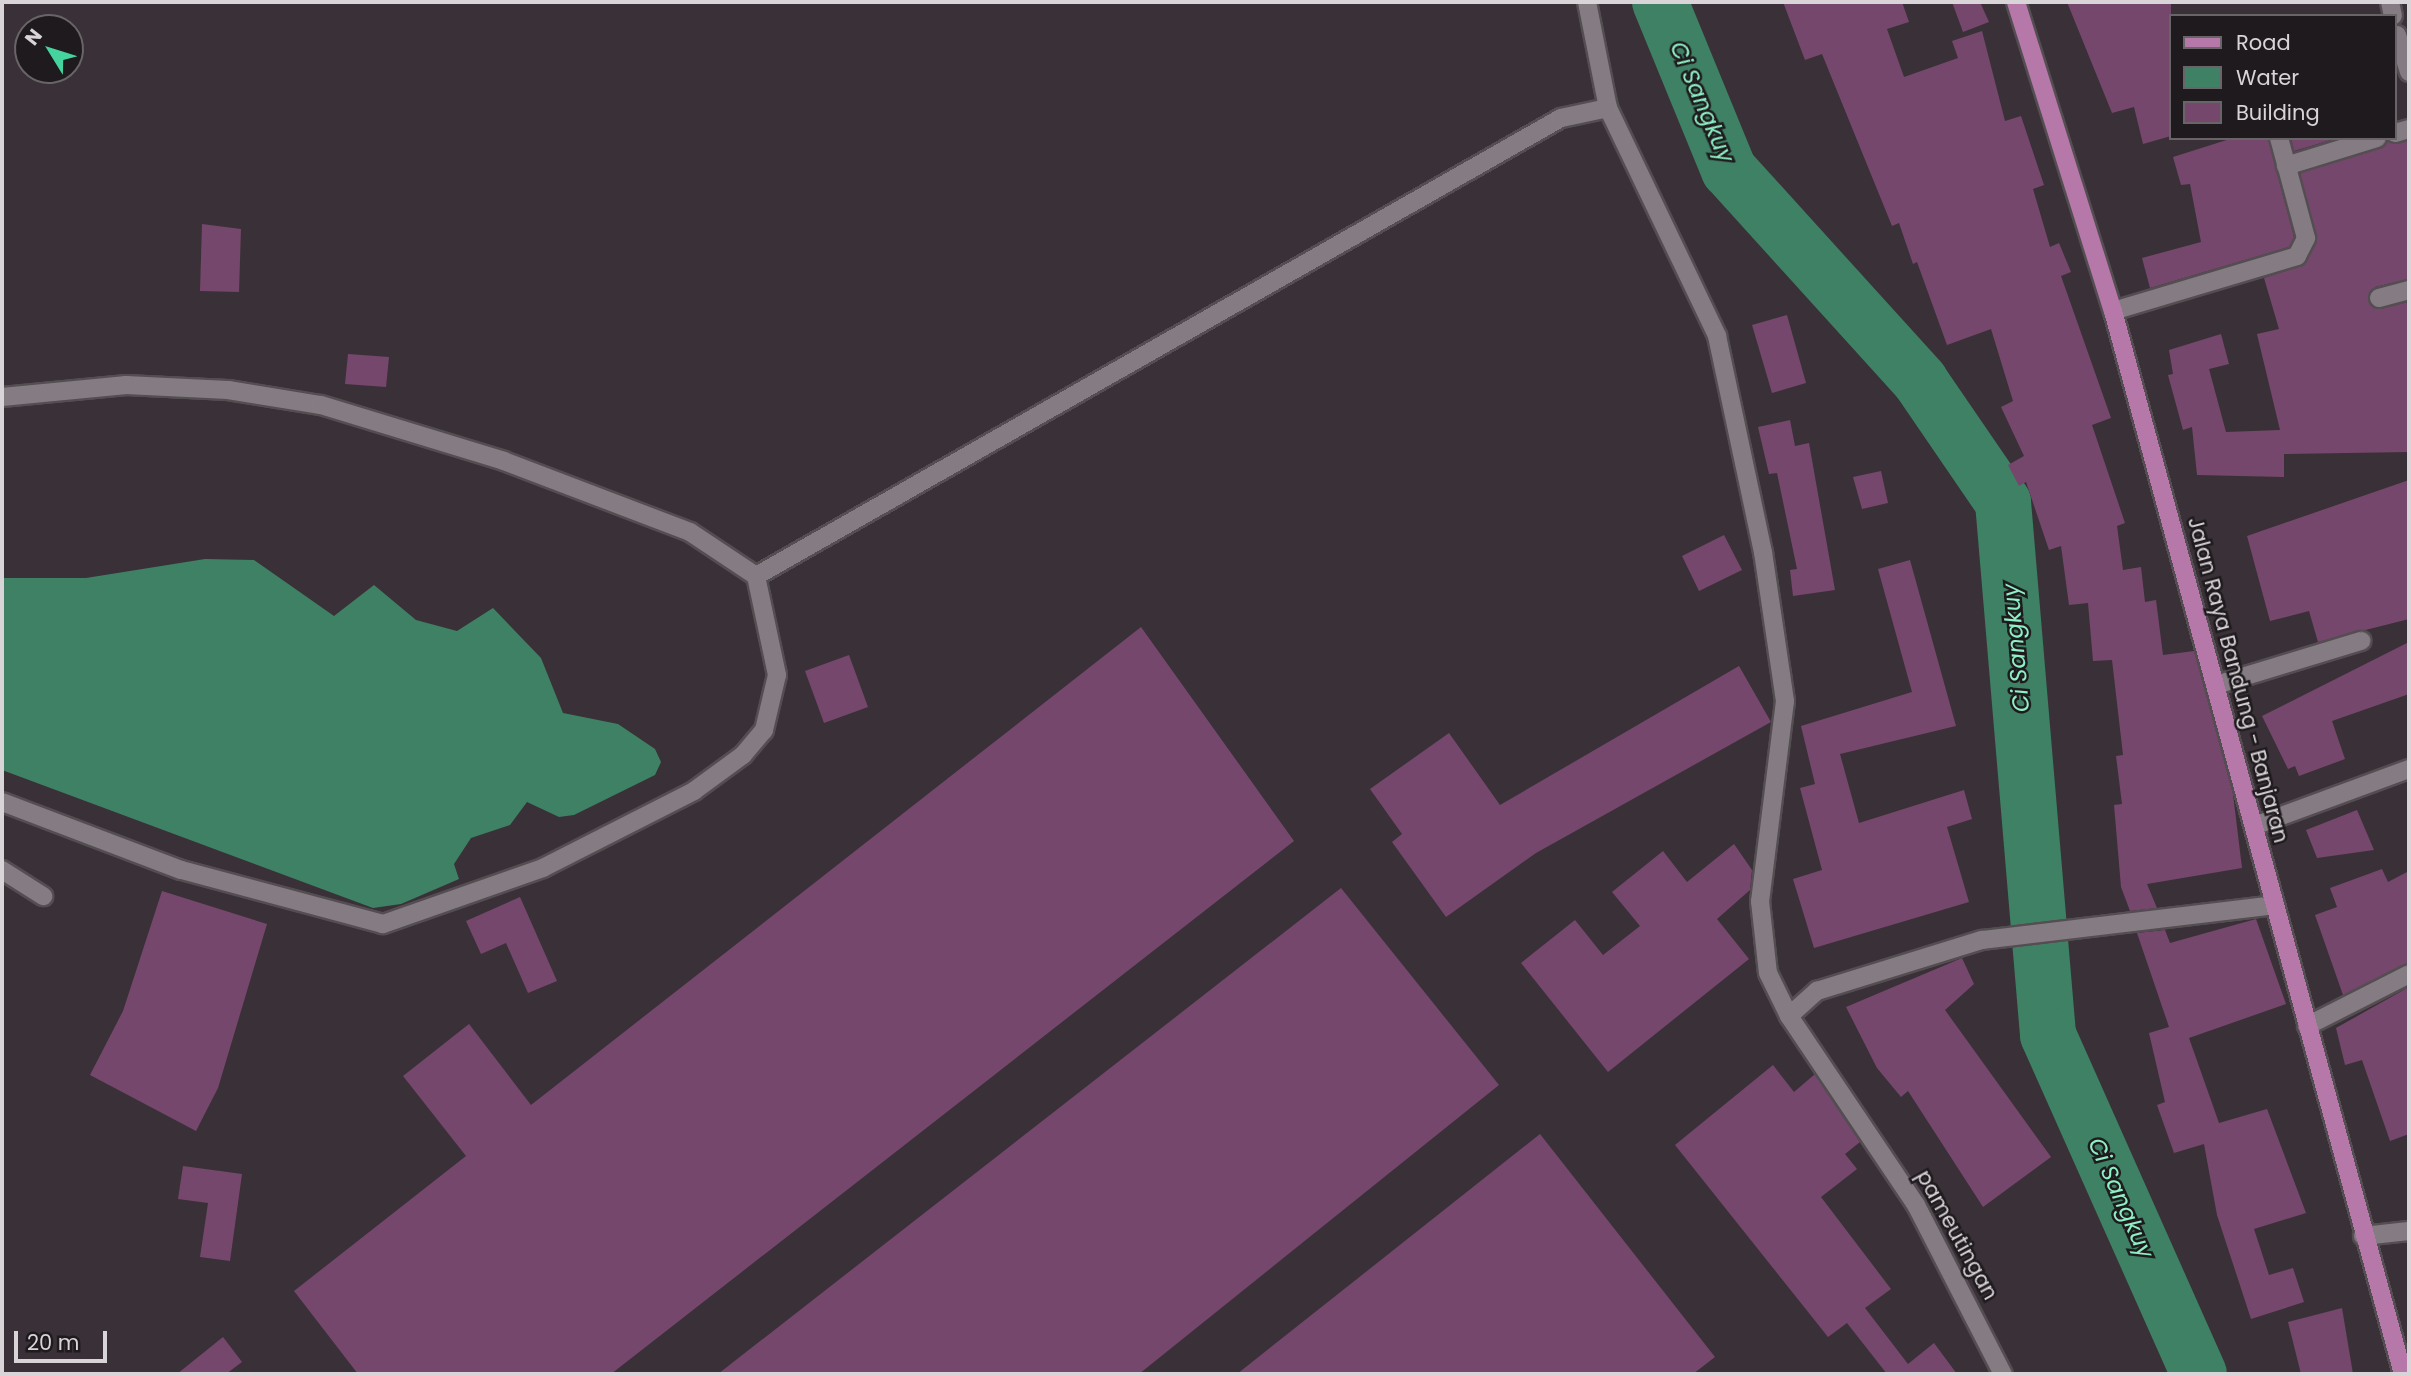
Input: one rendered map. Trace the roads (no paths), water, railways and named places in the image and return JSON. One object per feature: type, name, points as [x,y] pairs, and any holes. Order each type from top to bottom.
[{"type":"main road","name":"Jalan Raya Bandung - Banjaran","points":[[2016,2],[2113,311],[2363,1236],[2403,1374]]},
{"type":"street","name":"pameutingan","points":[[1587,2],[1608,108],[1717,335],[1733,398],[1785,701],[1760,901],[1768,974],[1788,1016],[1863,1122],[1916,1205],[2003,1374]]},
{"type":"street","points":[[2397,36],[2409,72]]},
{"type":"street","points":[[756,576],[1561,118],[1608,108]]},
{"type":"street","points":[[2113,311],[2297,256],[2306,238],[2280,140]]},
{"type":"street","points":[[2286,166],[2371,140]]},
{"type":"street","points":[[2379,298],[2409,290]]},
{"type":"street","points":[[2,397],[126,385],[228,390],[321,405],[614,502],[690,532],[756,576],[777,675],[764,730],[743,755],[694,791],[543,868],[383,924],[181,870],[2,802]]},
{"type":"street","points":[[2216,685],[2361,641]]},
{"type":"street","points":[[2254,826],[2409,769]]},
{"type":"street","points":[[2,870],[43,896]]},
{"type":"street","points":[[1788,1016],[1817,991],[1982,940],[2077,926],[2275,905]]},
{"type":"street","points":[[2307,1026],[2409,974]]},
{"type":"street","points":[[2363,1236],[2409,1231]]},
{"type":"water","points":[[205,559],[254,560],[334,616],[374,585],[416,620],[457,631],[493,608],[541,658],[563,713],[618,724],[655,749],[661,762],[655,775],[574,815],[559,817],[527,802],[510,825],[471,838],[454,864],[459,879],[401,904],[373,908],[2,770],[2,578],[86,578]]},
{"type":"waterway","name":"Ci Sangkuy","points":[[1660,2],[1729,170],[1920,381],[2003,502],[2048,1035],[2199,1374]]}]
